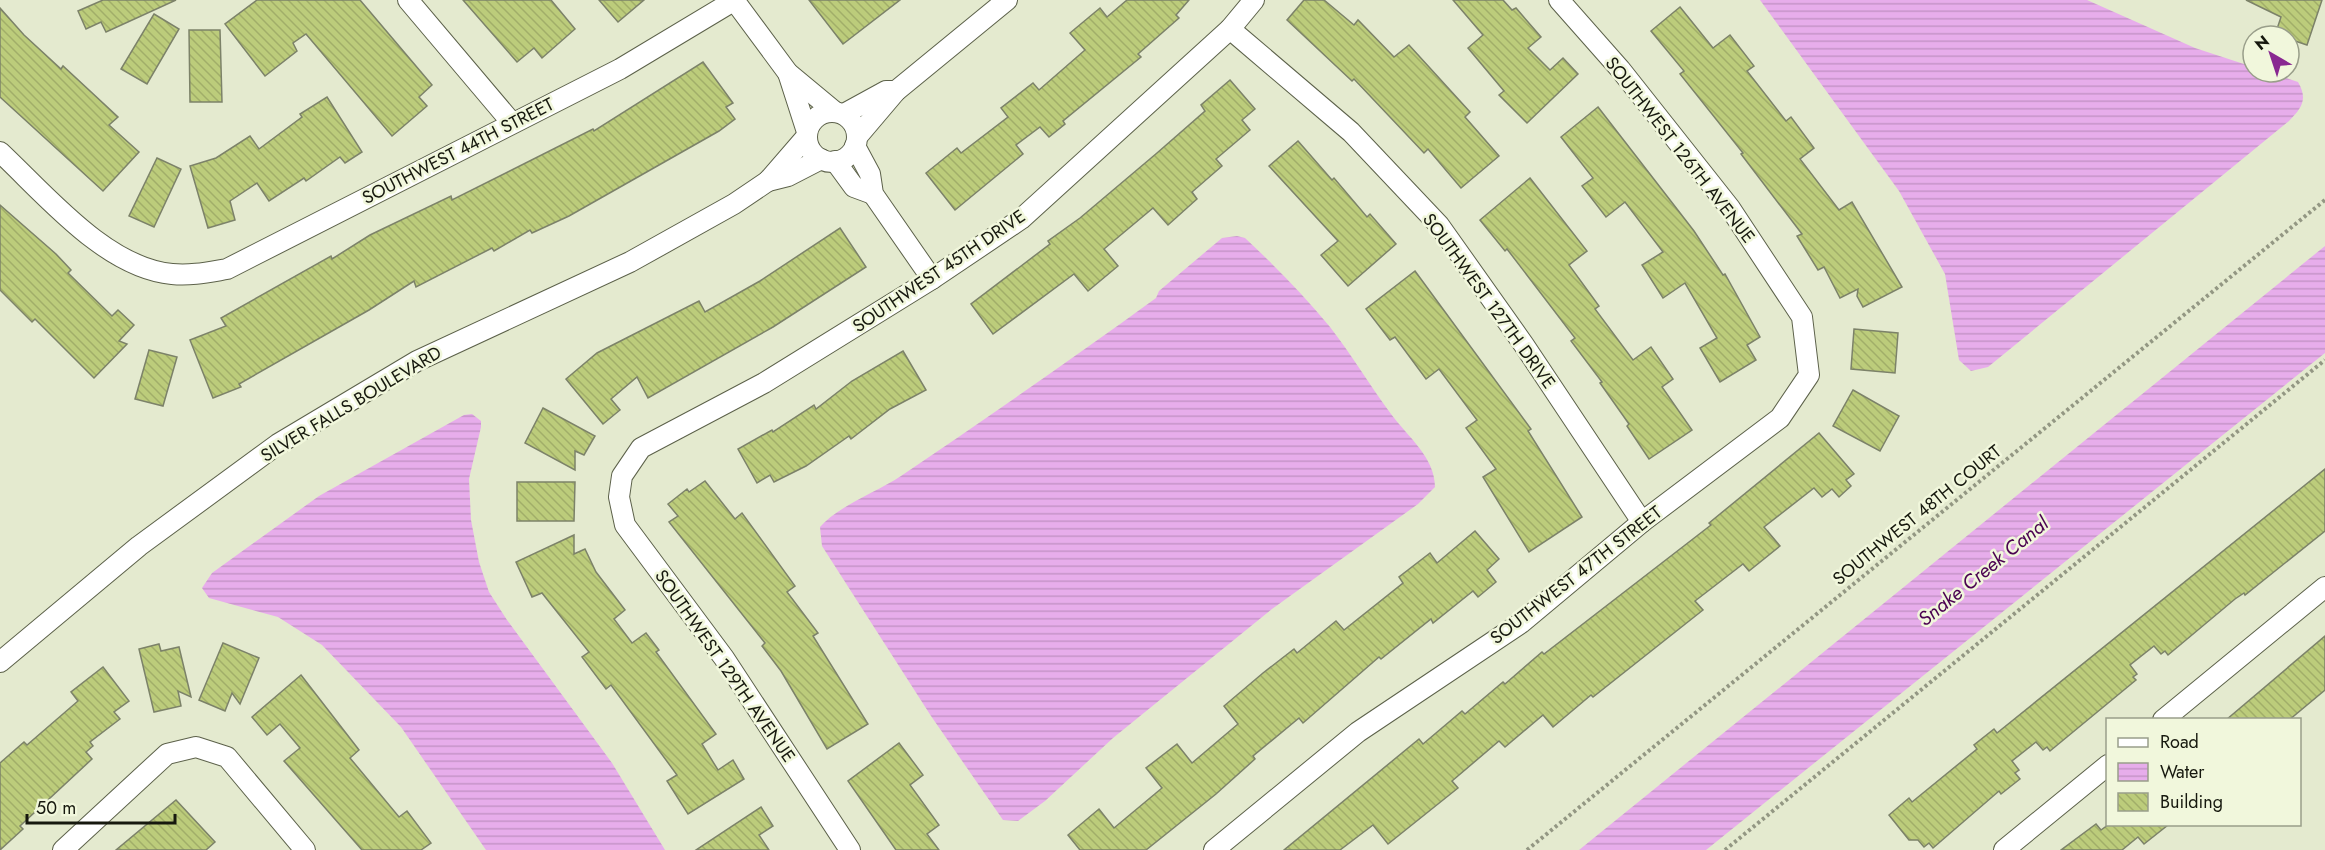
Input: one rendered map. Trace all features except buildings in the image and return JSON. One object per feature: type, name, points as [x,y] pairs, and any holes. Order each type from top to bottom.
[{"type":"street","points":[[408,0],[512,123]]},
{"type":"street","points":[[734,0],[788,73],[854,124],[856,142],[870,174],[873,195],[932,279]]},
{"type":"street","name":"SOUTHWEST 44TH STREET","points":[[0,152],[102,246],[141,266],[171,274],[197,274],[227,269],[620,69],[734,0]]},
{"type":"street","points":[[828,160],[847,156],[896,91],[1007,0]]},
{"type":"street","name":"SOUTHWEST 45TH DRIVE","points":[[622,476],[641,448],[764,384],[932,279],[1021,219],[1230,29],[1254,0]]},
{"type":"street","name":"SOUTHWEST 126TH AVENUE","points":[[1559,0],[1620,69],[1730,208],[1802,317],[1809,375]]},
{"type":"street","name":"SOUTHWEST 127TH DRIVE","points":[[1230,29],[1351,132],[1438,225],[1524,345],[1642,522]]},
{"type":"street","points":[[788,73],[810,150],[828,160],[854,187],[873,195]]},
{"type":"street","points":[[807,134],[809,125],[820,114],[839,113],[886,91],[896,91]]},
{"type":"street","name":"SILVER FALLS BOULEVARD","points":[[0,662],[139,546],[278,444],[417,361],[630,262],[734,204],[768,181],[807,134]]},
{"type":"street","name":"SILVER FALLS BOULEVARD","points":[[768,181],[788,176],[828,160]]},
{"type":"street","name":"SOUTHWEST 47TH STREET","points":[[1214,850],[1358,732],[1521,622],[1642,522],[1780,418],[1809,375]]},
{"type":"street","name":"SOUTHWEST 129TH AVENUE","points":[[622,476],[619,497],[625,525],[724,658],[850,850]]},
{"type":"street","points":[[2165,718],[2325,587]]},
{"type":"street","points":[[63,850],[167,754],[196,747],[227,757],[305,850]]},
{"type":"street","points":[[2004,850],[2106,767]]},
{"type":"path","name":"SOUTHWEST 48TH COURT","points":[[1527,850],[2325,200]]},
{"type":"path","points":[[1725,850],[2325,360]]},
{"type":"water","points":[[1760,0],[2087,0],[2195,48],[2241,63],[2241,84],[2299,84],[2303,93],[2302,103],[2289,121],[1988,367],[1971,371],[1959,360],[1945,274],[1899,191]]},
{"type":"water","points":[[1237,236],[1245,238],[1267,259],[1330,327],[1391,414],[1425,457],[1434,476],[1435,487],[1418,504],[1272,609],[1113,738],[1045,801],[1018,821],[1003,820],[931,716],[822,546],[820,527],[837,512],[891,482],[933,454],[1156,298],[1159,291],[1222,238]]},
{"type":"water","name":"Snake Creek Canal","points":[[2325,246],[2325,353],[1706,850],[1579,850]]},
{"type":"water","points":[[472,414],[481,421],[481,427],[469,479],[471,520],[479,562],[489,592],[612,763],[665,850],[486,850],[401,727],[322,645],[278,617],[209,598],[202,588],[212,573],[319,496],[464,415]]}]
